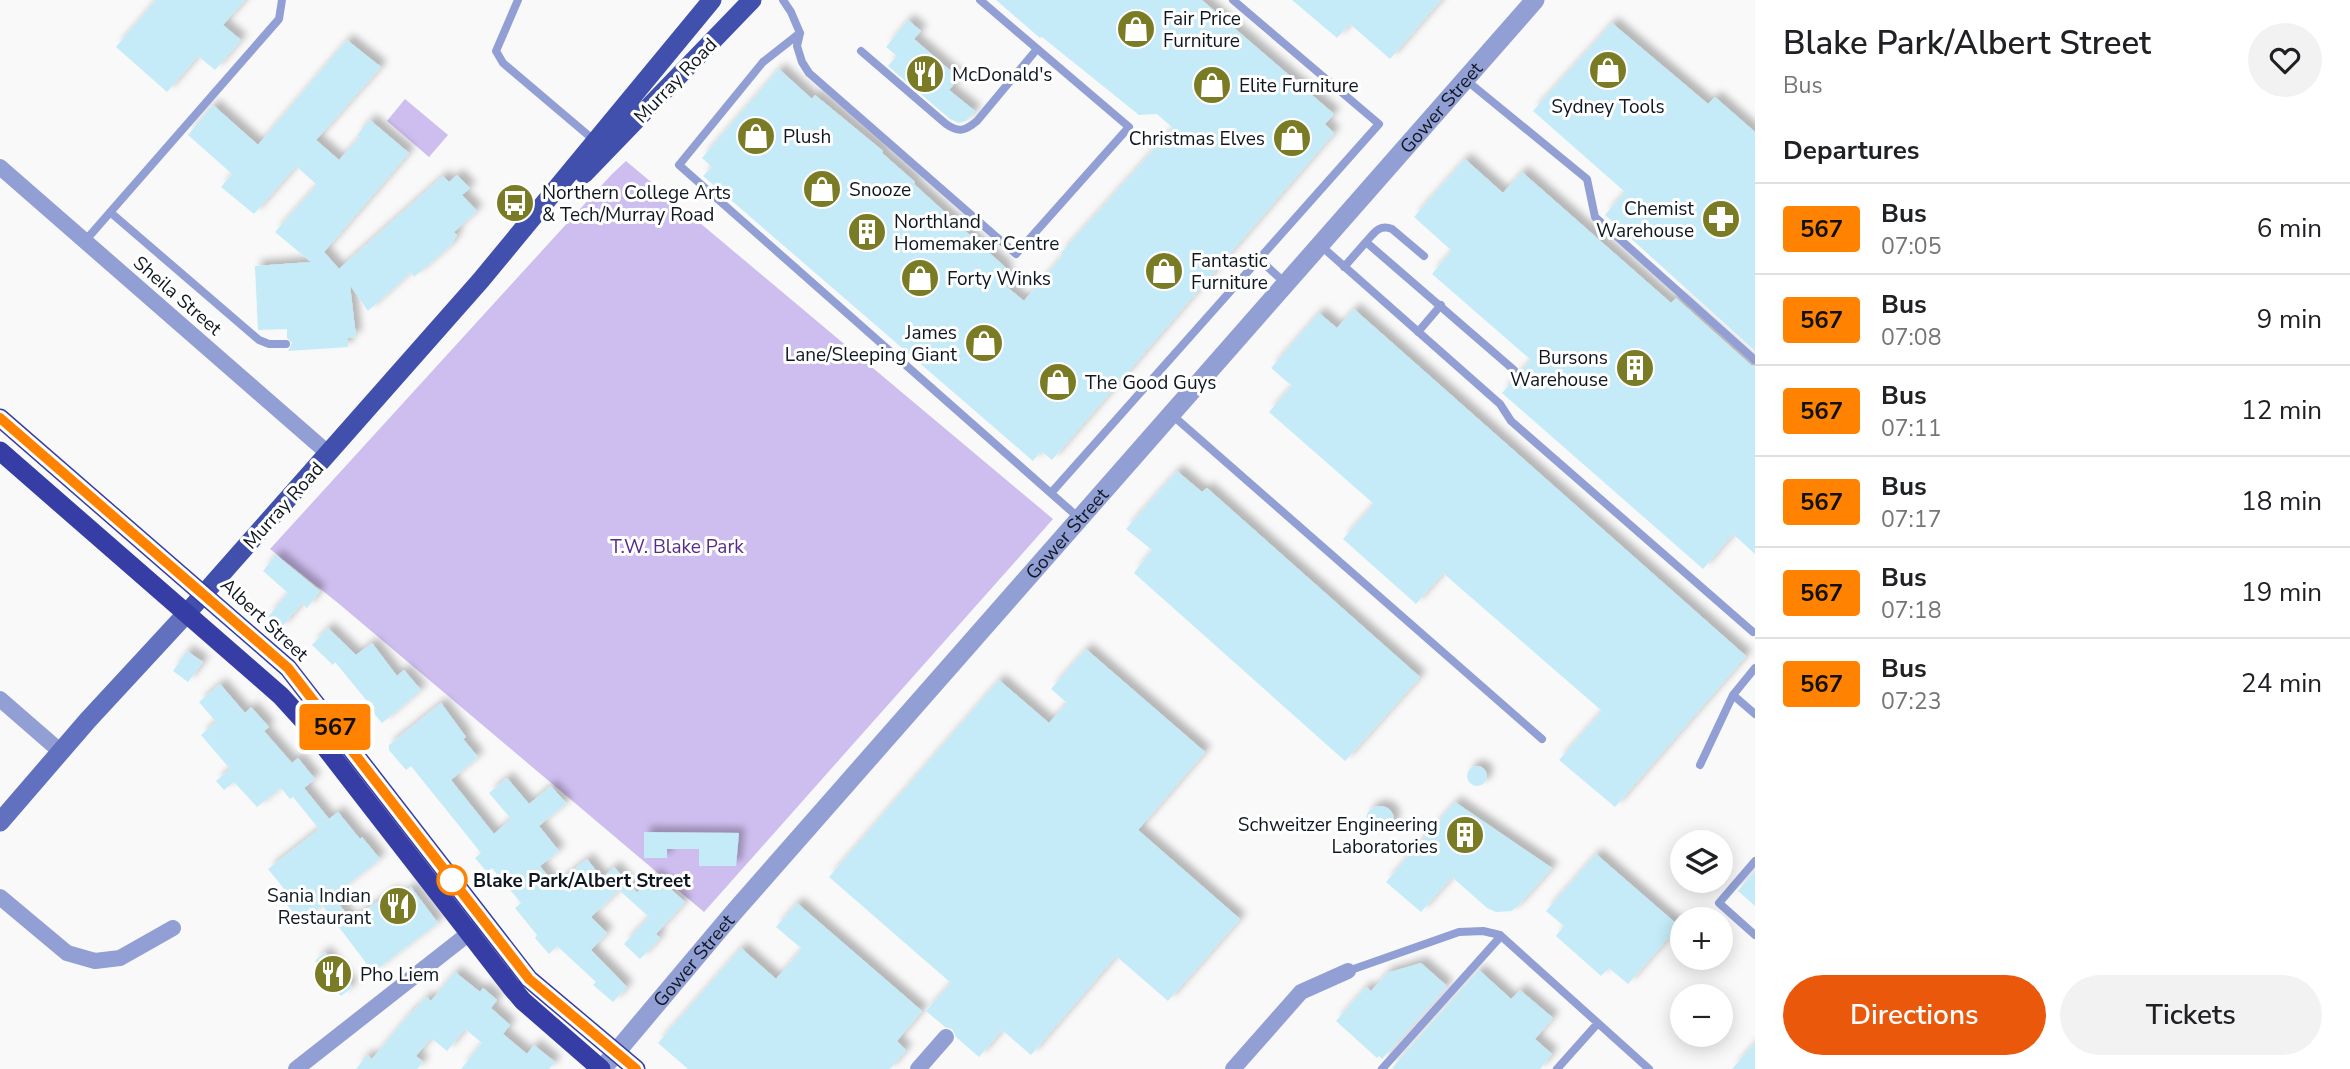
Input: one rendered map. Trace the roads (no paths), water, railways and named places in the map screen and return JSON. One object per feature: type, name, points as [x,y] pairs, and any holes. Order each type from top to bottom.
[{"type":"highway","name":"Albert Street","points":[[0,418],[288,668],[327,718],[476,927],[523,1001],[601,1069]]},
{"type":"highway","name":"Albert Street","points":[[0,451],[281,696],[476,927],[529,979],[636,1069]]},
{"type":"highway","points":[[311,729],[327,718]]},
{"type":"main road","name":"Murray Road","points":[[0,822],[481,280],[712,0]]},
{"type":"main road","name":"Murray Road","points":[[481,280],[752,0]]},
{"type":"street","name":"Gower Street","points":[[601,1069],[734,912],[1535,0]]},
{"type":"street","name":"Sheila Street","points":[[0,167],[329,454]]},
{"type":"street","points":[[0,699],[61,752]]},
{"type":"street","points":[[0,897],[67,953],[95,961],[120,958],[173,928]]},
{"type":"street","points":[[296,1069],[476,927]]},
{"type":"street","points":[[1233,1069],[1301,992],[1348,971]]},
{"type":"street","points":[[918,1069],[946,1037]]},
{"type":"lane","points":[[85,241],[279,19],[282,0]]},
{"type":"lane","points":[[518,0],[496,51],[503,63],[596,142]]},
{"type":"lane","points":[[783,0],[800,33],[797,46],[809,74],[1016,254],[1129,127],[980,0]]},
{"type":"lane","points":[[1051,493],[1379,124],[1233,0]]},
{"type":"lane","points":[[800,33],[763,62],[679,165],[1079,518]]},
{"type":"lane","points":[[861,51],[946,124],[956,131],[962,131],[977,121],[1037,49]]},
{"type":"lane","points":[[1465,79],[1587,179],[1595,217],[1755,360]]},
{"type":"lane","points":[[110,212],[259,340],[269,344],[286,344]]},
{"type":"lane","points":[[1345,267],[1378,228],[1392,229],[1424,256]]},
{"type":"lane","points":[[1366,242],[1514,370]]},
{"type":"lane","points":[[1320,245],[1500,404],[1511,421],[1753,632]]},
{"type":"lane","points":[[1259,259],[1286,284]]},
{"type":"lane","points":[[1418,332],[1441,305]]},
{"type":"lane","points":[[1171,414],[1542,739]]},
{"type":"lane","points":[[1700,765],[1732,695],[1755,668]]},
{"type":"lane","points":[[1732,695],[1755,714]]},
{"type":"lane","points":[[1755,861],[1719,903],[1755,934]]},
{"type":"lane","points":[[1348,971],[1459,932],[1483,931],[1502,936],[1649,1069]]},
{"type":"lane","points":[[1382,1069],[1502,936]]},
{"type":"lane","points":[[1557,1069],[1598,1023]]},
{"type":"place","name":"Fair Price Furniture","points":[[1136,29]]},
{"type":"place","name":"Sydney Tools","points":[[1608,70]]},
{"type":"place","name":"McDonald's","points":[[925,74]]},
{"type":"place","name":"Elite Furniture","points":[[1212,85]]},
{"type":"place","name":"Plush","points":[[756,136]]},
{"type":"place","name":"Christmas Elves","points":[[1292,138]]},
{"type":"place","name":"Snooze","points":[[822,189]]},
{"type":"place","name":"Northern College Arts & Tech/Murray Road","points":[[515,203]]},
{"type":"place","name":"Chemist Warehouse","points":[[1721,219]]},
{"type":"place","name":"Northland Homemaker Centre","points":[[867,232]]},
{"type":"place","name":"Fantastic Furniture","points":[[1164,271]]},
{"type":"place","name":"Forty Winks","points":[[920,278]]},
{"type":"place","name":"James Lane/Sleeping Giant","points":[[984,343]]},
{"type":"place","name":"Bursons Warehouse","points":[[1635,368]]},
{"type":"place","name":"The Good Guys","points":[[1058,382]]},
{"type":"place","name":"Schweitzer Engineering Laboratories","points":[[1465,835]]},
{"type":"place","name":"Blake Park/Albert Street","points":[[452,880]]},
{"type":"place","name":"Sania Indian Restaurant","points":[[398,906]]},
{"type":"place","name":"Pho Liem","points":[[333,974]]},
{"type":"park label","name":"T.W. Blake Park","points":[[677,546]]}]
